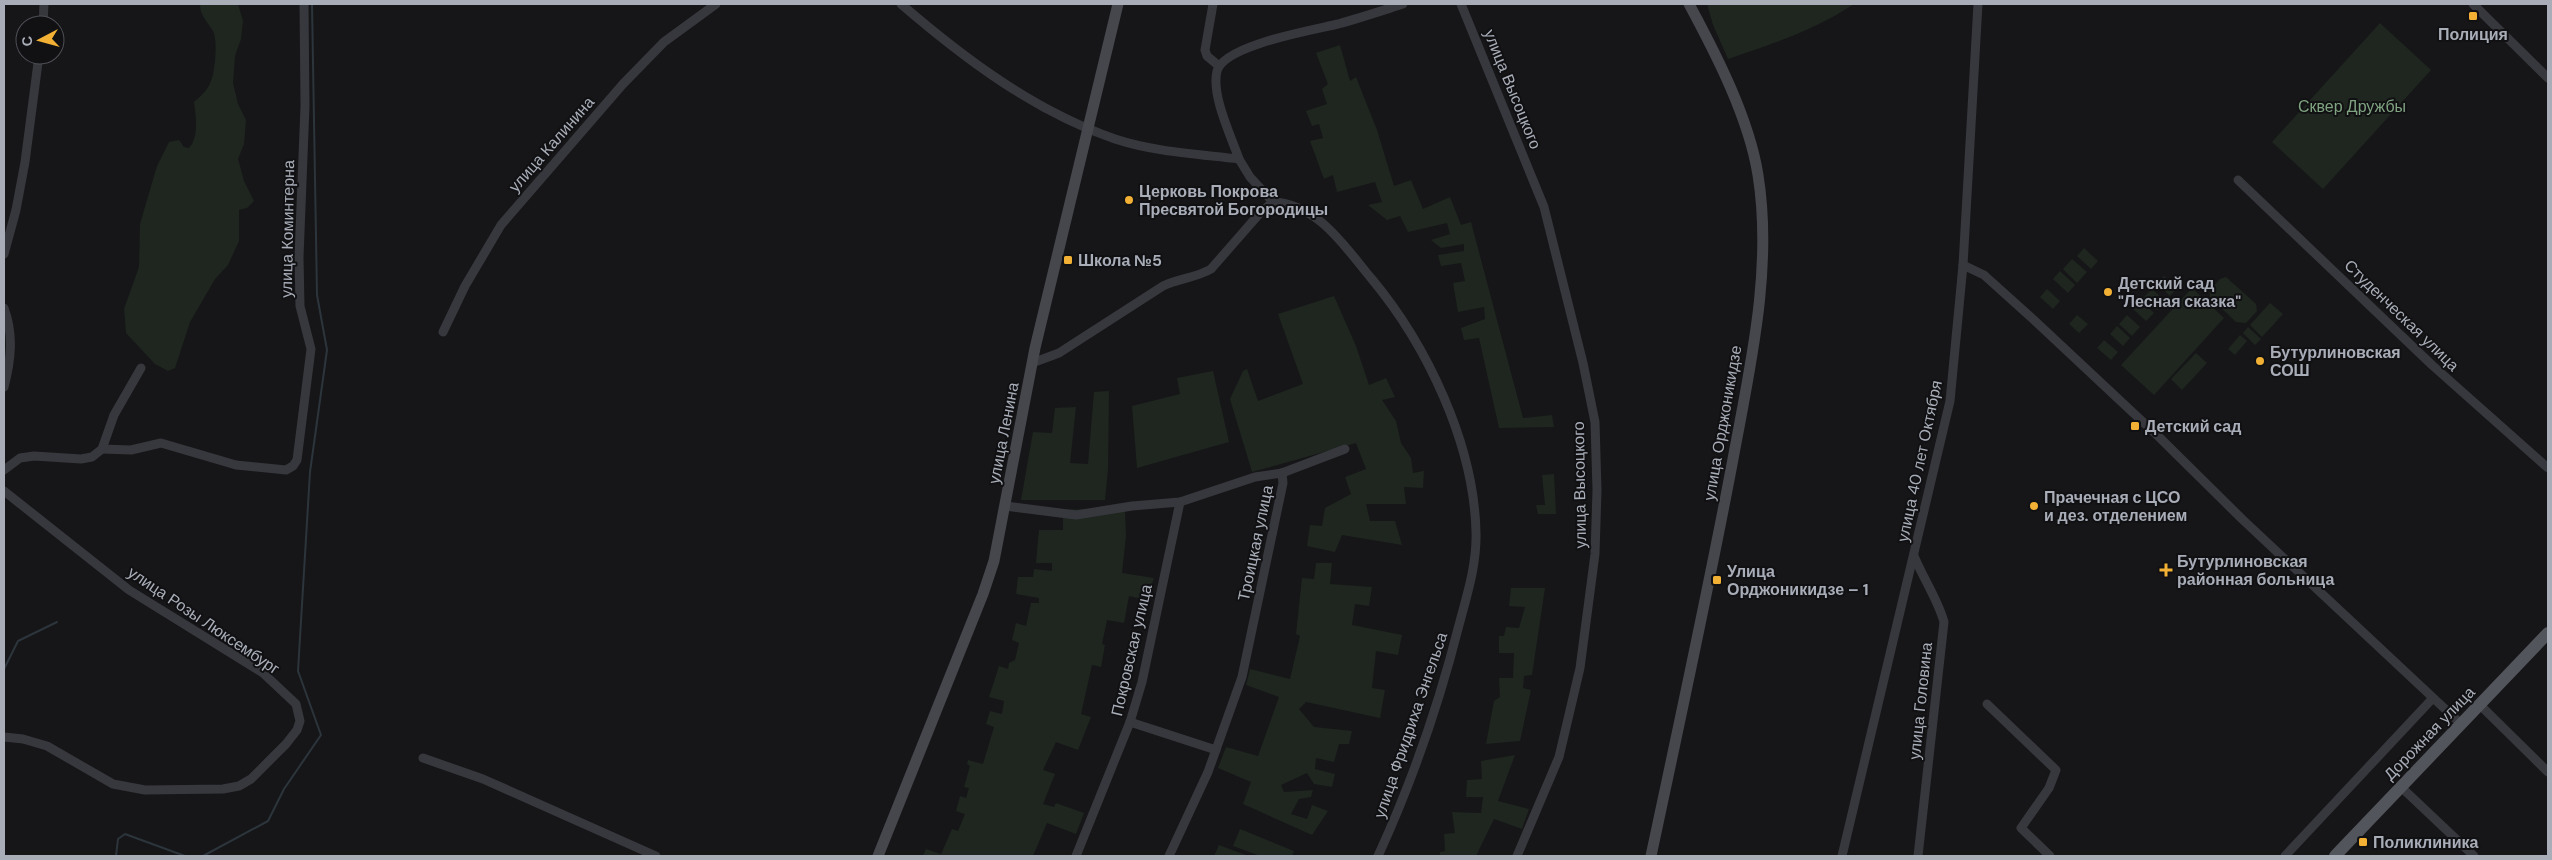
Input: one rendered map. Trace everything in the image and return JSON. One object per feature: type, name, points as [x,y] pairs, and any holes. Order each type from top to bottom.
[{"type":"main road","name":"Дорожная улица","points":[[2335,856],[2548,633]]},
{"type":"street","name":"улица Коминтерна","points":[[102,449],[131,450],[161,444],[236,464],[286,470],[293,466],[297,460],[311,349],[300,306],[299,257],[305,106],[304,4]]},
{"type":"street","name":"улица Калинина","points":[[443,332],[465,286],[501,225],[623,84],[664,42],[716,4]]},
{"type":"street","points":[[901,4],[945,42],[992,75],[1048,110],[1088,128],[1131,143],[1190,155],[1239,159]]},
{"type":"street","name":"улица Ленина","points":[[878,856],[983,594],[994,561],[1032,363],[1118,4]]},
{"type":"street","points":[[1213,4],[1205,50],[1207,56],[1219,66]]},
{"type":"street","points":[[1032,363],[1058,352],[1163,286],[1211,269],[1260,213],[1273,202],[1250,177],[1239,159],[1216,87],[1219,66],[1230,56],[1262,44],[1403,4]]},
{"type":"street","name":"улица Высоцкого","points":[[1461,4],[1544,207],[1584,363],[1595,422],[1597,490],[1595,554],[1580,668],[1560,757],[1517,856]]},
{"type":"street","name":"улица Орджоникидзе","points":[[1651,856],[1714,556],[1747,383],[1761,278],[1763,228],[1758,174],[1745,131],[1717,56],[1689,4]]},
{"type":"street","name":"улица 40 лет Октября","points":[[1842,856],[1950,401],[1963,265],[1978,4]]},
{"type":"street","points":[[2473,4],[2548,78]]},
{"type":"street","points":[[4,254],[16,210],[25,162],[38,65]]},
{"type":"street","name":"Студенческая улица","points":[[2238,180],[2432,365],[2548,468]]},
{"type":"street","name":"улица Фридриха Энгельса","points":[[1273,202],[1287,203],[1324,222],[1406,322],[1451,417],[1470,483],[1476,533],[1473,574],[1446,676],[1401,805],[1378,856]]},
{"type":"street","points":[[1963,265],[1984,275],[2027,314],[2460,723]]},
{"type":"street","points":[[4,308],[11,345],[9,367],[4,387]]},
{"type":"street","points":[[4,470],[20,458],[34,456],[81,459],[92,457],[102,449],[114,415],[141,368]]},
{"type":"street","points":[[1282,473],[1345,449]]},
{"type":"street","name":"Троицкая улица","points":[[1005,506],[1076,515],[1132,506],[1180,502],[1255,477],[1282,473],[1283,483],[1242,677],[1208,772],[1169,856]]},
{"type":"street","name":"улица Розы Люксембург","points":[[4,491],[129,590],[263,673],[296,704],[300,721],[297,730],[286,744],[251,779],[239,786],[223,789],[145,790],[113,784],[47,746],[23,739],[4,737]]},
{"type":"street","name":"Покровская улица","points":[[1076,856],[1130,722],[1142,682],[1180,502]]},
{"type":"street","name":"улица Головина","points":[[1914,556],[1929,590],[1940,606],[1944,622],[1918,856]]},
{"type":"street","points":[[2285,856],[2433,698]]},
{"type":"street","points":[[1987,704],[2056,770],[2048,788],[2021,828],[2050,856]]},
{"type":"street","points":[[2479,704],[2548,772]]},
{"type":"street","points":[[1130,722],[1216,750]]},
{"type":"street","points":[[423,758],[483,779],[656,856]]},
{"type":"street","points":[[2400,787],[2474,856]]},
{"type":"green space","points":[[200,4],[238,4],[243,21],[241,39],[235,56],[233,83],[238,104],[246,120],[244,144],[238,159],[244,181],[254,201],[247,208],[239,210],[239,241],[228,265],[215,279],[190,322],[175,368],[168,371],[155,364],[126,333],[124,309],[139,267],[140,224],[157,166],[169,142],[179,140],[184,147],[189,148],[192,144],[196,133],[194,102],[206,90],[212,77],[215,64],[215,35],[203,15]]},
{"type":"green space","points":[[1707,4],[1854,4],[1809,29],[1728,59],[1713,25]]},
{"type":"green space","name":"Сквер Дружбы","points":[[2380,23],[2431,70],[2323,189],[2272,142]]},
{"type":"green space","points":[[1340,45],[1350,81],[1356,77],[1377,130],[1394,186],[1411,180],[1423,209],[1450,197],[1461,225],[1471,222],[1523,418],[1552,415],[1554,427],[1499,428],[1479,338],[1464,340],[1461,328],[1485,319],[1484,307],[1458,312],[1453,283],[1465,281],[1461,263],[1441,266],[1438,255],[1464,251],[1464,244],[1441,248],[1431,240],[1450,234],[1447,223],[1408,232],[1400,216],[1387,220],[1368,205],[1382,202],[1375,182],[1337,192],[1333,175],[1324,179],[1310,141],[1323,138],[1319,124],[1312,126],[1306,111],[1327,104],[1322,89],[1328,84],[1316,53]]},
{"type":"green space","points":[[2084,248],[2098,261],[2091,269],[2077,256]]},
{"type":"green space","points":[[2072,259],[2087,272],[2077,283],[2063,269]]},
{"type":"green space","points":[[2060,271],[2075,285],[2068,293],[2053,279]]},
{"type":"green space","points":[[2164,276],[2177,288],[2170,296],[2157,283]]},
{"type":"green space","points":[[2226,277],[2256,304],[2257,311],[2246,323],[2236,322],[2210,297],[2210,290],[2220,279]]},
{"type":"green space","points":[[2192,288],[2224,318],[2154,395],[2121,365]]},
{"type":"green space","points":[[2047,289],[2060,301],[2053,309],[2040,297]]},
{"type":"green space","points":[[2152,289],[2165,301],[2157,310],[2143,298]]},
{"type":"green space","points":[[1334,296],[1356,346],[1369,385],[1386,378],[1395,397],[1382,400],[1396,421],[1401,443],[1411,458],[1413,473],[1424,471],[1423,488],[1404,487],[1406,504],[1366,504],[1370,521],[1395,521],[1402,545],[1342,535],[1335,552],[1307,546],[1310,525],[1322,526],[1325,508],[1351,494],[1345,477],[1366,469],[1356,443],[1252,472],[1230,399],[1243,371],[1247,369],[1258,401],[1303,384],[1278,314]]},
{"type":"green space","points":[[2141,301],[2154,313],[2146,321],[2133,309]]},
{"type":"green space","points":[[2270,303],[2283,314],[2262,337],[2250,325]]},
{"type":"green space","points":[[2077,315],[2088,324],[2079,333],[2069,324]]},
{"type":"green space","points":[[2127,315],[2140,327],[2132,336],[2119,324]]},
{"type":"green space","points":[[2117,326],[2130,338],[2123,346],[2110,334]]},
{"type":"green space","points":[[2248,327],[2261,339],[2255,345],[2243,333]]},
{"type":"green space","points":[[2240,335],[2247,341],[2235,355],[2228,349]]},
{"type":"green space","points":[[2104,340],[2118,352],[2111,360],[2097,348]]},
{"type":"green space","points":[[2196,353],[2207,363],[2182,390],[2171,379]]},
{"type":"green space","points":[[1213,371],[1229,442],[1137,468],[1132,406],[1180,394],[1177,378]]},
{"type":"green space","points":[[1109,391],[1108,469],[1105,500],[1021,500],[1033,432],[1052,433],[1055,408],[1076,407],[1070,463],[1088,464],[1094,392]]},
{"type":"green space","points":[[1554,474],[1556,514],[1538,514],[1536,505],[1545,505],[1542,475]]},
{"type":"green space","points":[[1063,509],[1125,511],[1126,536],[1122,573],[1154,578],[1146,600],[1129,596],[1124,623],[1107,620],[1102,644],[1105,645],[1101,667],[1092,665],[1081,714],[1091,717],[1078,750],[1056,742],[1043,770],[1055,774],[1043,804],[1054,807],[1056,803],[1084,813],[1076,834],[1047,823],[1033,856],[923,856],[926,849],[941,854],[952,829],[958,831],[965,814],[956,811],[960,796],[966,798],[969,788],[964,787],[970,766],[967,764],[968,760],[983,764],[994,727],[986,724],[990,711],[1002,714],[1004,701],[989,697],[999,666],[1008,669],[1009,663],[1015,660],[1019,643],[1012,640],[1016,623],[1026,626],[1031,603],[1039,603],[1039,598],[1016,594],[1018,577],[1033,577],[1034,569],[1052,571],[1052,563],[1036,563],[1039,530],[1063,530]]},
{"type":"green space","points":[[1316,563],[1332,563],[1330,584],[1372,587],[1369,606],[1355,604],[1352,625],[1402,635],[1398,655],[1376,651],[1372,688],[1385,690],[1380,718],[1306,702],[1299,709],[1314,727],[1352,731],[1349,744],[1339,744],[1334,762],[1316,758],[1315,769],[1335,774],[1332,787],[1314,784],[1307,773],[1281,785],[1284,792],[1313,790],[1311,797],[1299,799],[1291,814],[1307,819],[1312,805],[1328,811],[1312,835],[1243,804],[1251,782],[1218,768],[1226,747],[1258,756],[1279,697],[1246,685],[1250,669],[1290,679],[1300,636],[1296,634],[1302,578],[1314,579]]},
{"type":"green space","points":[[1511,588],[1545,588],[1532,675],[1524,676],[1523,688],[1531,690],[1520,741],[1486,744],[1494,701],[1500,697],[1499,678],[1513,678],[1514,653],[1499,653],[1499,636],[1504,636],[1506,627],[1519,628],[1525,607],[1509,606]]},
{"type":"green space","points":[[1515,755],[1498,801],[1529,809],[1522,829],[1494,819],[1476,856],[1440,856],[1440,852],[1445,851],[1444,834],[1455,833],[1452,812],[1481,813],[1483,797],[1466,797],[1467,780],[1482,779],[1481,761]]},
{"type":"green space","points":[[1240,829],[1294,851],[1292,856],[1260,856],[1233,846]]},
{"type":"green space","points":[[1219,845],[1248,856],[1214,856]]},
{"type":"waterway","points":[[203,856],[268,821],[284,789],[321,735],[298,671],[310,472],[327,350],[317,295],[312,4]]},
{"type":"waterway","points":[[4,669],[18,641],[57,622]]},
{"type":"waterway","points":[[116,856],[118,839],[125,834],[185,856]]},
{"type":"place","name":"Полиция","points":[[2473,16]]},
{"type":"place","name":"Церковь Покрова Пресвятой Богородицы","points":[[1129,200]]},
{"type":"place","name":"Школа №5","points":[[1068,260]]},
{"type":"place","name":"Детский сад \"Лесная сказка\"","points":[[2108,292]]},
{"type":"place","name":"Бутурлиновская СОШ","points":[[2260,361]]},
{"type":"place","name":"Детский сад","points":[[2135,426]]},
{"type":"place","name":"Прачечная с ЦСО и дез. отделением","points":[[2034,506]]},
{"type":"place","name":"Бутурлиновская районная больница","points":[[2166,570]]},
{"type":"place","name":"Улица Орджоникидзе – 1","points":[[1717,580]]},
{"type":"place","name":"Поликлиника","points":[[2363,842]]}]
